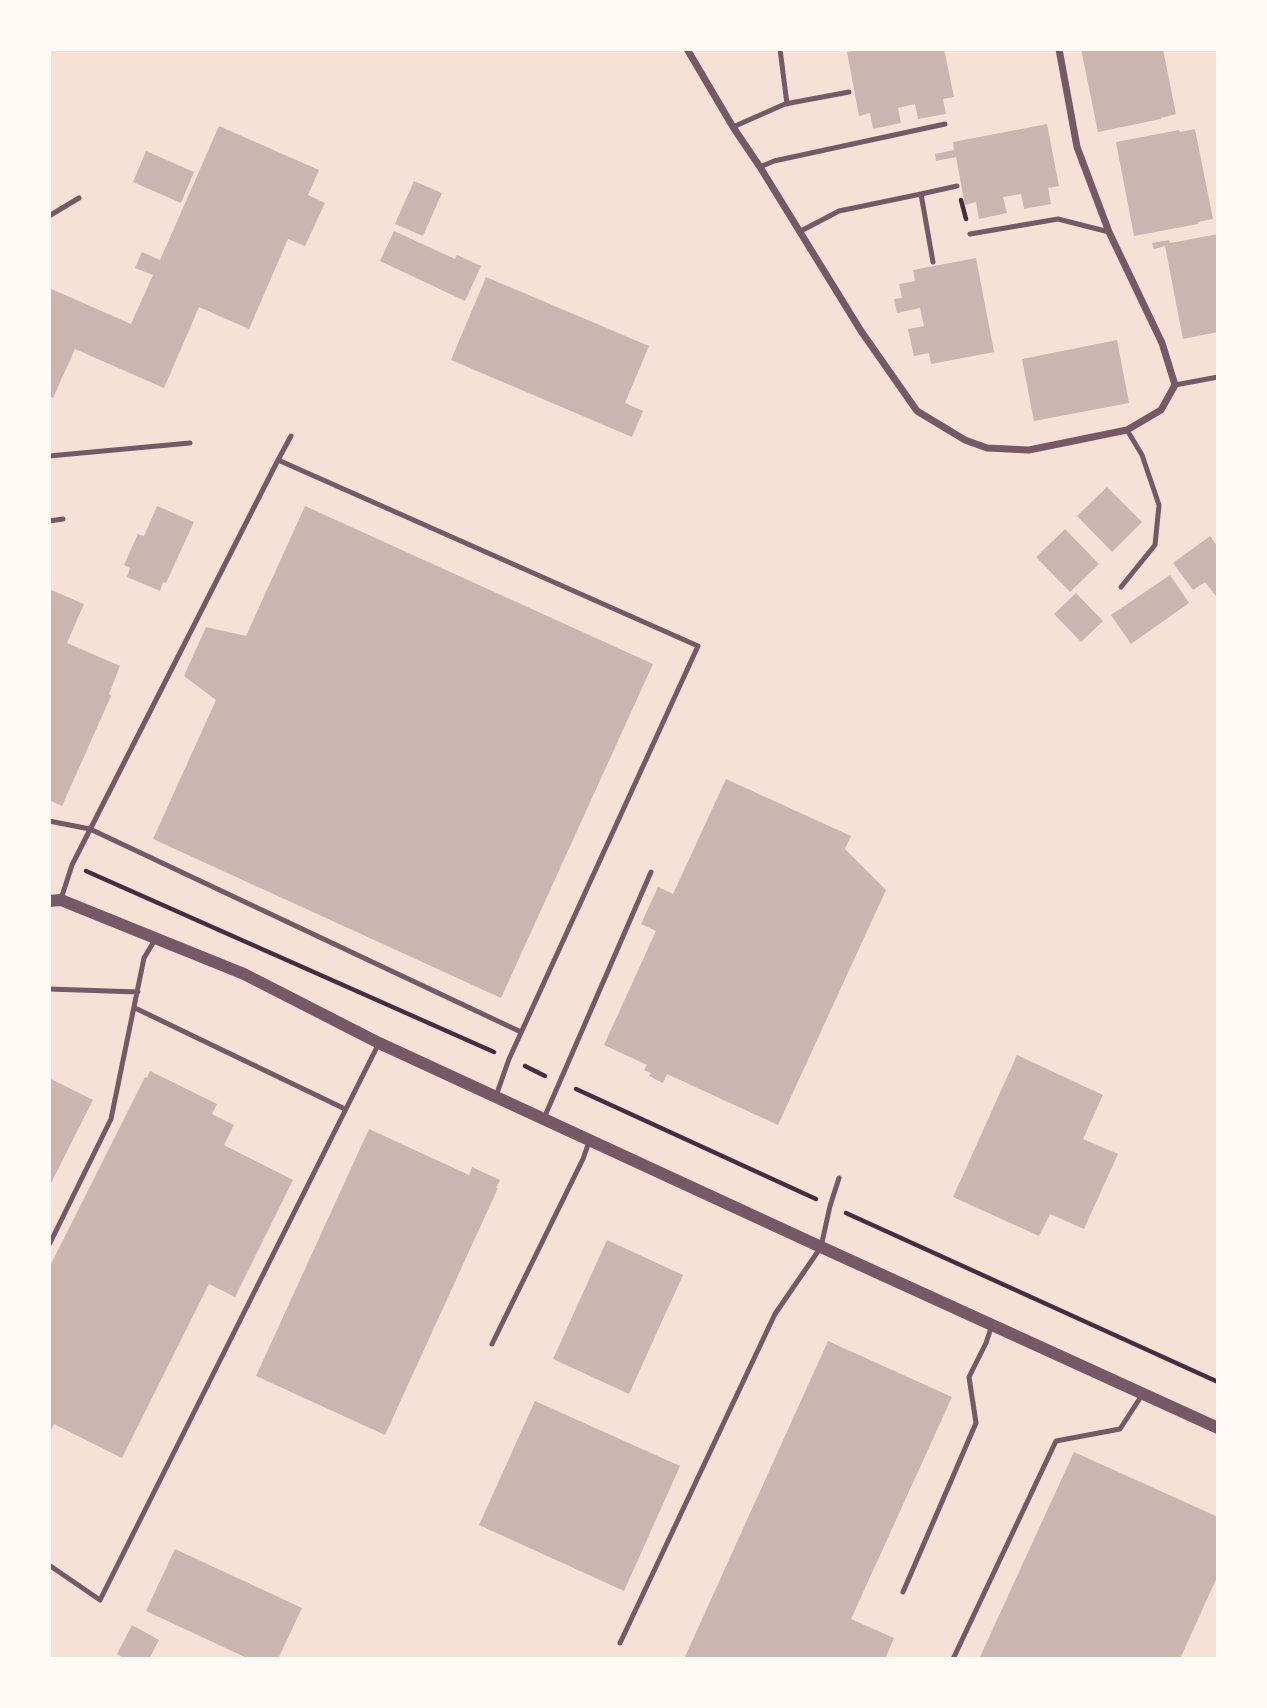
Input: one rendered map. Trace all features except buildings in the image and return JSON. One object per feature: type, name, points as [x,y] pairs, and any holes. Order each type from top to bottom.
[{"type":"street","points":[[687,49],[861,331],[918,411],[965,440],[988,448],[1029,450],[1127,430],[1161,410],[1175,385],[1162,343],[1109,232],[1077,147],[1059,49]]},
{"type":"street","points":[[55,900],[244,974],[379,1043],[1218,1428]]},
{"type":"lane","points":[[780,49],[787,104]]},
{"type":"lane","points":[[733,127],[787,104],[849,92]]},
{"type":"lane","points":[[760,166],[945,124]]},
{"type":"lane","points":[[799,232],[839,211],[957,186]]},
{"type":"lane","points":[[921,194],[933,262]]},
{"type":"lane","points":[[49,216],[79,198]]},
{"type":"lane","points":[[970,234],[1058,219],[1109,232]]},
{"type":"lane","points":[[1175,385],[1218,377]]},
{"type":"lane","points":[[1121,587],[1155,545],[1159,505],[1142,455],[1127,430]]},
{"type":"lane","points":[[55,900],[291,436]]},
{"type":"lane","points":[[49,456],[190,443]]},
{"type":"lane","points":[[278,460],[698,646],[521,1032],[496,1096]]},
{"type":"lane","points":[[49,520],[64,519]]},
{"type":"lane","points":[[49,821],[90,829],[521,1032]]},
{"type":"lane","points":[[544,1118],[651,872]]},
{"type":"lane","points":[[49,1245],[111,1119],[145,958],[156,938]]},
{"type":"lane","points":[[49,989],[138,992]]},
{"type":"lane","points":[[135,1008],[345,1109]]},
{"type":"lane","points":[[49,1565],[100,1600],[379,1043]]},
{"type":"lane","points":[[492,1345],[590,1139]]},
{"type":"lane","points":[[620,1643],[775,1314],[821,1247],[839,1178]]},
{"type":"lane","points":[[903,1592],[976,1423],[969,1377],[992,1325]]},
{"type":"lane","points":[[953,1659],[1056,1441],[1120,1429],[1142,1394]]},
{"type":"path","points":[[961,199],[966,220]]},
{"type":"path","points":[[72,865],[509,1059],[1218,1382]]}]
